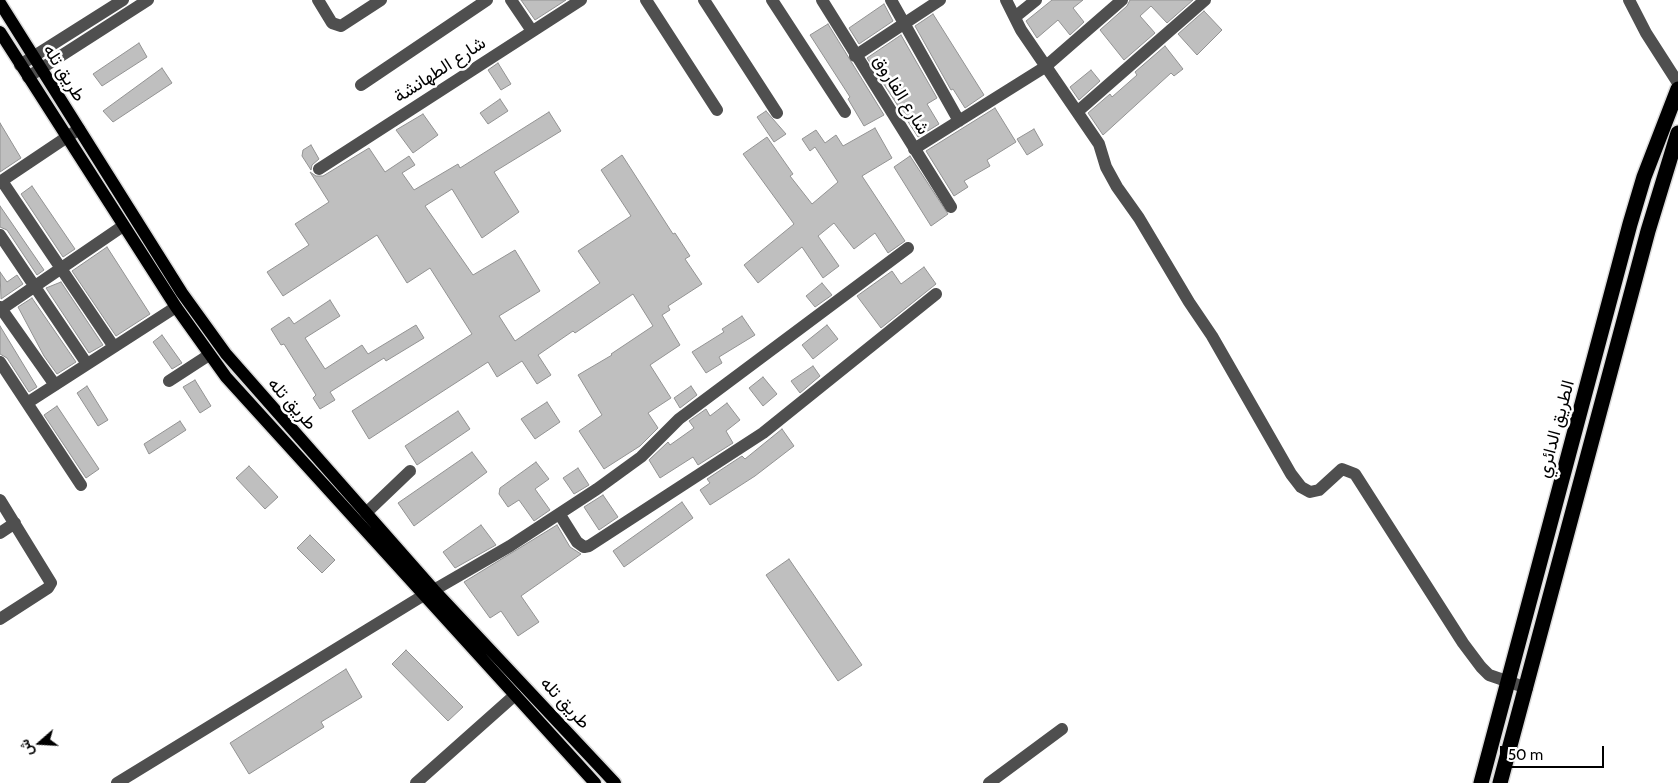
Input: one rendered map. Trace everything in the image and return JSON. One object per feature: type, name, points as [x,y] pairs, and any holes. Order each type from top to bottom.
[{"type":"highway","name":"الطريق الدائري","points":[[1481,783],[1630,224],[1654,150],[1678,89]]},
{"type":"highway","points":[[1500,783],[1646,240],[1677,137]]},
{"type":"highway","points":[[1472,783],[1491,746]]},
{"type":"main road","name":"طريق تله","points":[[0,3],[182,293],[226,354],[366,513],[496,673],[595,783]]},
{"type":"main road","name":"طريق تله","points":[[0,32],[176,308],[209,356],[243,398],[429,592],[505,664],[615,783]]},
{"type":"main road","points":[[496,673],[505,664]]},
{"type":"street","points":[[20,65],[123,0]]},
{"type":"street","points":[[28,77],[148,0]]},
{"type":"street","points":[[318,0],[332,23],[341,26],[381,0]]},
{"type":"street","points":[[362,85],[487,0]]},
{"type":"street","points":[[511,0],[532,32]]},
{"type":"street","name":"شارع الطهانشة","points":[[319,169],[581,0]]},
{"type":"street","points":[[646,0],[717,110]]},
{"type":"street","points":[[704,0],[777,113]]},
{"type":"street","points":[[772,0],[845,112]]},
{"type":"street","name":"شارع الفاروق","points":[[822,0],[855,56],[951,207]]},
{"type":"street","points":[[891,0],[959,121]]},
{"type":"street","points":[[855,56],[940,0]]},
{"type":"street","points":[[1006,0],[1046,67],[1099,144],[1106,168],[1117,187],[1139,218],[1189,302],[1212,336],[1291,474],[1301,487],[1310,492],[1319,490],[1342,468],[1355,474],[1467,649],[1489,675],[1527,688]]},
{"type":"street","points":[[1015,17],[1036,0]]},
{"type":"street","points":[[914,149],[1046,67],[1122,0]]},
{"type":"street","points":[[1077,112],[1205,0]]},
{"type":"street","points":[[1629,0],[1646,33],[1678,83]]},
{"type":"street","points":[[79,130],[1,181],[114,347]]},
{"type":"street","points":[[55,385],[0,308],[123,226]]},
{"type":"street","points":[[0,236],[87,364]]},
{"type":"street","points":[[117,783],[560,514],[641,457],[679,419],[908,248]]},
{"type":"street","points":[[560,514],[577,542],[584,547],[589,546],[763,433],[936,294]]},
{"type":"street","points":[[27,403],[176,308]]},
{"type":"street","points":[[170,381],[209,356]]},
{"type":"street","points":[[0,362],[81,485]]},
{"type":"street","points":[[366,513],[410,471]]},
{"type":"street","points":[[0,500],[50,579],[51,586],[0,619]]},
{"type":"street","points":[[0,533],[15,524]]},
{"type":"street","points":[[416,783],[515,695]]},
{"type":"street","points":[[989,783],[1062,729]]},
{"type":"building","points":[[521,0],[566,0],[535,20]]},
{"type":"building","points":[[1052,0],[1083,0],[1073,8],[1084,22],[1070,35],[1058,20],[1037,38],[1026,21]]},
{"type":"building","points":[[1130,0],[1193,0],[1167,23],[1151,6],[1140,16],[1155,33],[1124,60],[1100,30],[1127,6]]},
{"type":"building","points":[[884,4],[893,21],[859,44],[849,28]]},
{"type":"building","points":[[1204,11],[1222,30],[1197,55],[1178,34]]},
{"type":"building","points":[[933,14],[984,95],[965,108],[953,89],[951,90],[915,26]]},
{"type":"building","points":[[828,24],[884,115],[864,126],[848,99],[850,97],[810,35]]},
{"type":"building","points":[[901,35],[937,98],[927,104],[939,124],[918,137],[867,58]]},
{"type":"building","points":[[139,43],[147,57],[102,86],[93,74]]},
{"type":"building","points":[[1165,46],[1183,69],[1174,76],[1171,73],[1103,135],[1088,113],[1110,94],[1112,97],[1137,75],[1135,72]]},
{"type":"building","points":[[498,63],[511,84],[501,90],[488,70]]},
{"type":"building","points":[[162,68],[172,83],[113,122],[103,111]]},
{"type":"building","points":[[1091,70],[1100,81],[1079,100],[1070,87]]},
{"type":"building","points":[[500,99],[508,111],[488,124],[480,113]]},
{"type":"building","points":[[995,108],[1016,142],[987,160],[990,166],[964,181],[968,187],[954,196],[926,151]]},
{"type":"building","points":[[766,111],[786,134],[774,142],[757,117]]},
{"type":"building","points":[[549,112],[561,131],[494,172],[519,212],[482,238],[452,189],[425,206],[473,275],[515,250],[540,291],[499,316],[515,341],[600,283],[578,251],[631,216],[601,170],[622,155],[673,234],[675,233],[690,256],[685,259],[702,284],[668,306],[670,310],[662,315],[680,345],[650,365],[671,398],[648,413],[658,428],[640,446],[604,469],[579,431],[602,415],[578,375],[612,355],[653,326],[633,294],[538,355],[551,375],[537,384],[522,361],[497,377],[488,362],[369,439],[352,411],[472,334],[430,268],[407,283],[377,235],[283,296],[267,272],[309,245],[295,224],[329,202],[310,172],[316,176],[323,176],[369,148],[385,172],[409,156],[415,165],[402,173],[414,190],[458,164],[460,168]]},
{"type":"building","points":[[423,114],[438,135],[413,153],[396,130]]},
{"type":"building","points":[[0,123],[21,158],[0,172]]},
{"type":"building","points":[[875,128],[892,158],[862,176],[905,241],[888,253],[875,233],[854,249],[834,223],[818,236],[839,266],[823,278],[802,247],[758,283],[744,265],[794,224],[743,154],[767,137],[793,174],[790,176],[812,204],[838,182],[815,147],[810,151],[802,139],[816,130],[825,143],[836,135],[843,146]]},
{"type":"building","points":[[1034,129],[1043,145],[1027,155],[1017,139]]},
{"type":"building","points":[[311,145],[319,159],[312,165],[311,170],[302,156],[303,150]]},
{"type":"building","points":[[910,156],[948,214],[931,226],[894,167]]},
{"type":"building","points":[[32,186],[75,249],[63,257],[21,194]]},
{"type":"building","points":[[0,206],[44,270],[37,275],[7,230],[0,227]]},
{"type":"building","points":[[107,247],[150,314],[116,336],[72,271]]},
{"type":"building","points":[[924,267],[936,284],[881,328],[857,296],[892,271],[901,284]]},
{"type":"building","points":[[0,272],[7,282],[17,275],[23,284],[1,299]]},
{"type":"building","points":[[61,282],[103,345],[89,353],[46,288]]},
{"type":"building","points":[[822,283],[832,295],[815,307],[806,296]]},
{"type":"building","points":[[32,298],[76,362],[57,374],[44,356],[18,307]]},
{"type":"building","points":[[330,300],[340,316],[305,338],[325,369],[362,345],[368,354],[416,325],[424,338],[386,361],[384,358],[330,392],[335,400],[320,409],[313,398],[316,395],[284,344],[281,345],[271,329],[289,317],[294,324]]},
{"type":"building","points":[[742,316],[755,335],[719,357],[722,363],[706,373],[692,352],[724,332],[722,329]]},
{"type":"building","points":[[827,325],[838,339],[813,359],[802,345]]},
{"type":"building","points":[[0,326],[37,387],[29,392],[7,358],[0,354]]},
{"type":"building","points":[[162,335],[182,363],[172,369],[153,342]]},
{"type":"building","points":[[813,366],[820,376],[800,393],[791,381]]},
{"type":"building","points":[[763,377],[777,394],[763,406],[749,388]]},
{"type":"building","points":[[195,380],[211,406],[200,413],[183,387]]},
{"type":"building","points":[[87,386],[108,420],[98,426],[77,393]]},
{"type":"building","points":[[691,386],[697,395],[680,408],[674,398]]},
{"type":"building","points":[[547,402],[560,422],[535,439],[521,419]]},
{"type":"building","points":[[727,403],[740,420],[726,431],[733,443],[698,465],[693,457],[660,478],[649,460],[668,442],[670,445],[694,428],[689,421],[706,409],[710,416]]},
{"type":"building","points":[[57,406],[99,469],[86,478],[44,415]]},
{"type":"building","points":[[458,411],[470,429],[417,465],[405,446]]},
{"type":"building","points":[[180,421],[186,430],[149,454],[144,444]]},
{"type":"building","points":[[782,429],[794,446],[755,476],[710,505],[700,490],[710,483],[707,479],[742,456],[745,459]]},
{"type":"building","points":[[472,452],[487,472],[414,526],[398,503]]},
{"type":"building","points":[[536,462],[549,479],[535,489],[550,510],[534,521],[519,500],[508,507],[499,494],[500,488]]},
{"type":"building","points":[[249,466],[278,497],[265,509],[236,478]]},
{"type":"building","points":[[578,468],[589,485],[574,494],[563,478]]},
{"type":"building","points":[[603,495],[618,517],[599,530],[584,507]]},
{"type":"building","points":[[682,502],[693,518],[624,567],[613,551]]},
{"type":"building","points":[[481,525],[496,545],[455,568],[443,552]]},
{"type":"building","points":[[557,525],[570,547],[581,554],[521,596],[539,622],[518,636],[501,611],[490,618],[464,582]]},
{"type":"building","points":[[310,535],[335,560],[322,573],[297,548]]},
{"type":"building","points":[[789,559],[862,665],[838,681],[766,575]]},
{"type":"building","points":[[406,650],[463,707],[448,721],[392,664]]},
{"type":"building","points":[[346,669],[362,697],[321,722],[324,727],[249,774],[230,743]]}]
